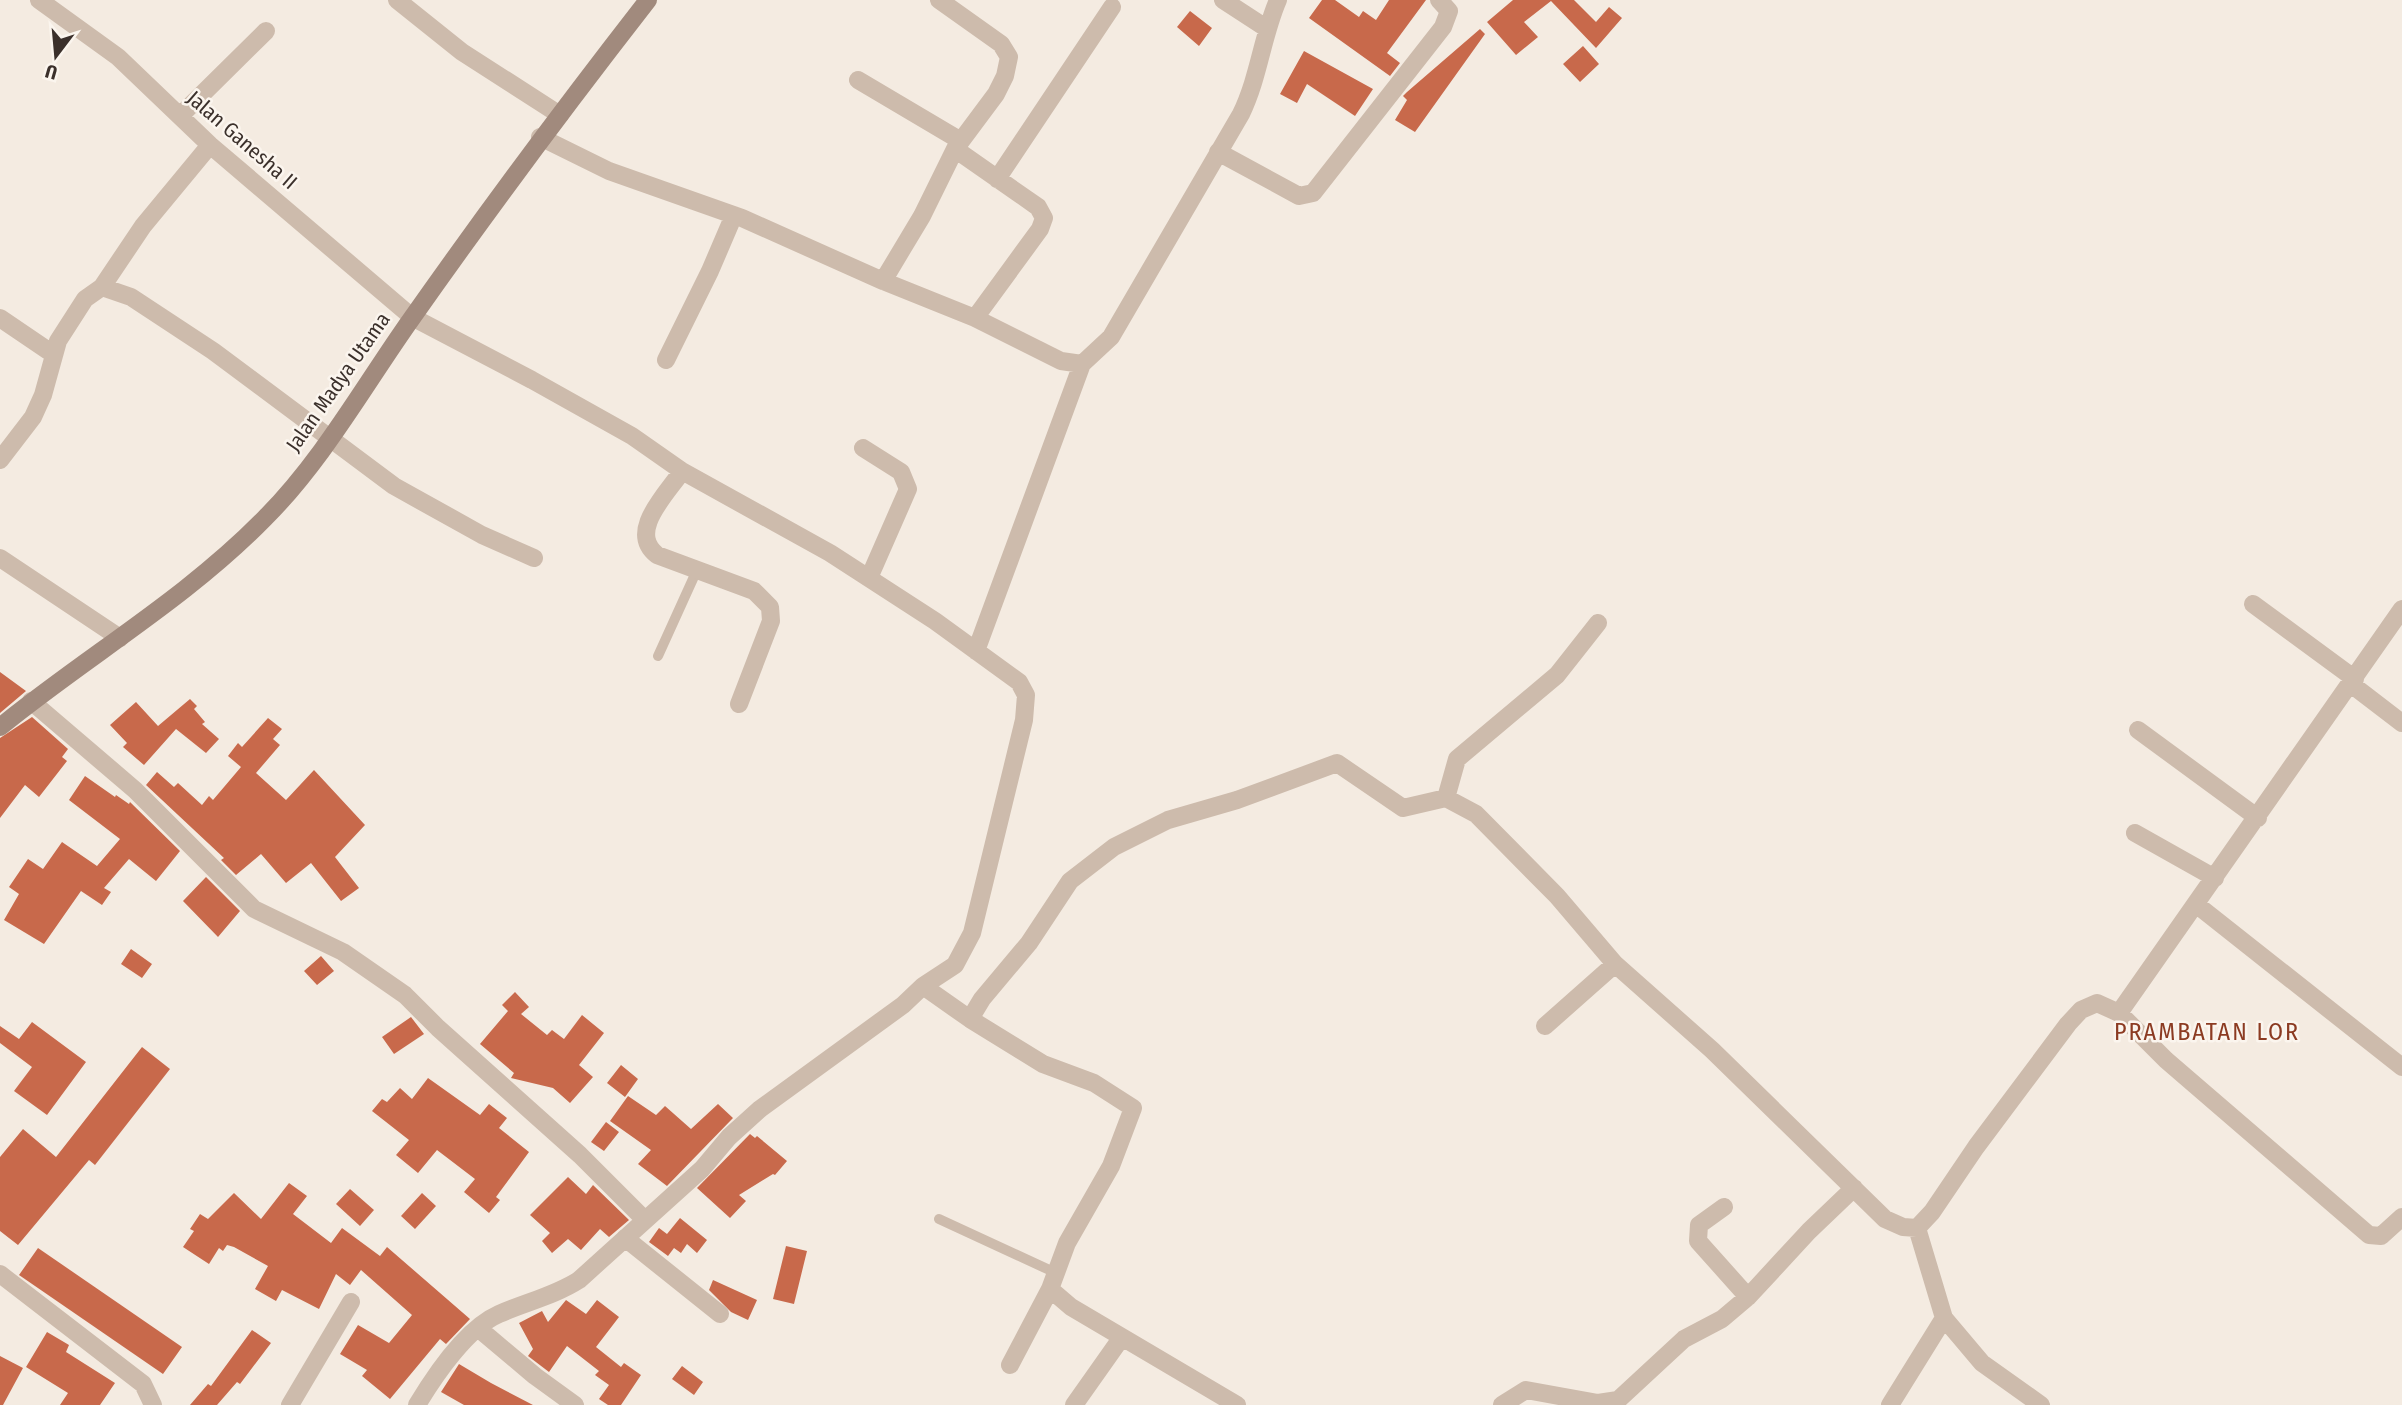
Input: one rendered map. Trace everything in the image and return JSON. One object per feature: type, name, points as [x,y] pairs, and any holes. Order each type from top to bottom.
[{"type":"street","name":"Jalan Ganesha II","points":[[38,0],[118,57],[210,145],[412,317],[632,436],[682,471],[830,553],[1019,682],[1026,695],[1024,720],[972,933],[955,965],[760,1110],[729,1137],[702,1169],[579,1280],[564,1290],[498,1314],[478,1328],[435,1375],[417,1405]]},
{"type":"street","points":[[397,0],[462,52],[561,115]]},
{"type":"street","name":"Jalan Madya Utama","points":[[0,727],[120,638],[237,546],[268,516],[328,439],[540,137],[561,115],[648,0]]},
{"type":"street","points":[[883,281],[922,216],[958,145],[996,94],[1005,76],[1009,57],[1001,44],[939,0]]},
{"type":"street","points":[[1223,0],[1266,28]]},
{"type":"street","points":[[976,651],[1082,364],[1111,337],[1254,88],[1266,28],[1278,0]]},
{"type":"street","points":[[1218,152],[1300,196],[1313,193],[1443,27],[1449,11],[1439,0]]},
{"type":"street","points":[[997,179],[1112,7]]},
{"type":"street","points":[[180,116],[266,31]]},
{"type":"street","points":[[858,80],[958,145],[997,179],[1038,207],[1044,218],[1040,229],[975,318]]},
{"type":"street","points":[[540,137],[610,171],[734,215],[883,281],[975,318],[1061,361],[1082,364]]},
{"type":"street","points":[[0,460],[33,417],[43,395],[53,354],[85,299],[102,287],[143,226],[210,145]]},
{"type":"street","points":[[666,360],[734,215]]},
{"type":"street","points":[[102,287],[131,297],[203,345],[404,492],[482,535],[534,558]]},
{"type":"street","points":[[0,318],[53,354]]},
{"type":"street","points":[[863,448],[901,472],[908,489],[869,578]]},
{"type":"street","points":[[682,471],[646,525],[644,538],[649,549],[657,555],[754,591],[770,607],[771,621],[739,704]]},
{"type":"street","points":[[0,558],[120,638]]},
{"type":"street","points":[[2253,604],[2402,723]]},
{"type":"street","points":[[2119,1013],[2402,609]]},
{"type":"street","points":[[1446,798],[1457,759],[1557,675],[1598,623]]},
{"type":"street","points":[[32,701],[135,790],[221,873],[254,909],[343,952],[405,995],[580,1155],[644,1220]]},
{"type":"street","points":[[2138,730],[2258,818]]},
{"type":"street","points":[[970,1018],[982,999],[1029,943],[1070,881],[1114,847],[1168,820],[1237,800],[1329,764],[1345,766],[1403,807],[1446,798],[1476,814],[1557,896],[1615,964],[1712,1050],[1885,1219],[1903,1227],[1917,1228]]},
{"type":"street","points":[[2134,833],[2214,878]]},
{"type":"street","points":[[2197,905],[2402,1067]]},
{"type":"street","points":[[1545,1026],[1615,964]]},
{"type":"street","points":[[926,989],[1043,1063],[1094,1083],[1133,1108],[1114,1160],[1068,1243],[1053,1281],[1010,1365]]},
{"type":"street","points":[[1917,1228],[1932,1212],[1976,1147],[2068,1024],[2090,1005],[2105,1004],[2119,1013],[2166,1060],[2369,1235],[2381,1236],[2402,1217]]},
{"type":"street","points":[[1502,1405],[1526,1390],[1598,1403],[1620,1402],[1678,1344],[1722,1319],[1748,1297],[1809,1231],[1854,1188]]},
{"type":"street","points":[[1724,1207],[1699,1226],[1698,1241],[1748,1297]]},
{"type":"street","points":[[1917,1228],[1944,1318],[1982,1363],[2040,1405]]},
{"type":"street","points":[[625,1238],[720,1314]]},
{"type":"street","points":[[0,1274],[143,1384],[153,1405]]},
{"type":"street","points":[[1053,1281],[1071,1307],[1237,1405]]},
{"type":"street","points":[[290,1405],[351,1302]]},
{"type":"street","points":[[1890,1405],[1944,1318]]},
{"type":"street","points":[[478,1328],[534,1376],[575,1405]]},
{"type":"street","points":[[1074,1405],[1122,1337]]},
{"type":"lane","points":[[658,656],[697,570]]},
{"type":"lane","points":[[939,1219],[1053,1281]]},
{"type":"building","points":[[1322,0],[1335,0],[1359,17],[1363,11],[1376,20],[1389,0],[1426,0],[1387,53],[1400,63],[1390,76],[1309,18]]},
{"type":"building","points":[[1513,0],[1574,0],[1596,22],[1609,7],[1622,18],[1596,48],[1551,1],[1524,22],[1538,37],[1516,55],[1487,22]]},
{"type":"building","points":[[1190,11],[1212,28],[1199,46],[1177,27]]},
{"type":"building","points":[[1480,29],[1485,34],[1415,132],[1395,120],[1407,100],[1403,96]]},
{"type":"building","points":[[1583,46],[1599,64],[1580,82],[1563,64]]},
{"type":"building","points":[[1304,51],[1373,89],[1355,116],[1307,84],[1297,103],[1280,94]]},
{"type":"building","points":[[0,672],[26,691],[0,713]]},
{"type":"building","points":[[190,699],[197,706],[194,709],[205,722],[202,724],[219,739],[206,753],[176,729],[144,765],[123,747],[127,743],[110,725],[136,702],[158,726]]},
{"type":"building","points":[[32,717],[68,749],[62,757],[67,761],[39,797],[25,785],[0,818],[0,738]]},
{"type":"building","points":[[268,718],[282,729],[273,739],[280,745],[256,773],[286,800],[314,770],[365,825],[335,857],[359,888],[341,901],[311,863],[286,883],[261,854],[236,875],[221,860],[224,858],[146,785],[157,772],[174,787],[178,783],[202,805],[209,796],[213,800],[241,767],[228,756],[238,743],[242,747]]},
{"type":"building","points":[[85,776],[115,797],[116,795],[129,804],[130,802],[180,851],[156,881],[129,859],[104,888],[111,892],[102,905],[81,891],[44,944],[4,920],[19,894],[9,887],[28,859],[43,869],[62,842],[97,866],[120,839],[69,800]]},
{"type":"building","points":[[206,877],[240,911],[218,937],[183,901]]},
{"type":"building","points":[[131,949],[152,964],[142,978],[121,964]]},
{"type":"building","points":[[321,956],[334,971],[317,985],[304,971]]},
{"type":"building","points":[[515,992],[529,1007],[521,1014],[547,1035],[552,1030],[564,1039],[582,1015],[604,1033],[579,1065],[593,1077],[570,1103],[553,1088],[511,1078],[514,1073],[480,1044],[508,1011],[502,1005]]},
{"type":"building","points":[[411,1017],[424,1034],[394,1054],[382,1037]]},
{"type":"building","points":[[32,1022],[86,1062],[47,1115],[14,1091],[32,1067],[0,1043],[0,1026],[19,1039]]},
{"type":"building","points":[[142,1047],[170,1069],[95,1165],[89,1160],[18,1245],[0,1231],[0,1157],[23,1129],[56,1157]]},
{"type":"building","points":[[621,1065],[638,1079],[625,1097],[607,1083]]},
{"type":"building","points":[[428,1078],[480,1115],[489,1104],[507,1118],[499,1128],[529,1152],[496,1197],[500,1200],[489,1213],[464,1192],[475,1179],[437,1150],[418,1173],[396,1155],[409,1140],[372,1111],[382,1099],[387,1102],[400,1088],[412,1099]]},
{"type":"building","points":[[628,1096],[656,1115],[665,1106],[691,1129],[718,1104],[733,1118],[667,1186],[638,1164],[651,1150],[610,1121]]},
{"type":"building","points":[[606,1122],[619,1132],[604,1151],[591,1142]]},
{"type":"building","points":[[750,1134],[755,1138],[757,1136],[787,1161],[775,1175],[739,1195],[746,1201],[730,1218],[697,1188]]},
{"type":"building","points":[[568,1177],[586,1194],[593,1185],[629,1220],[609,1237],[600,1229],[581,1250],[568,1239],[552,1253],[542,1241],[550,1233],[530,1215]]},
{"type":"building","points":[[289,1183],[307,1196],[293,1214],[331,1243],[342,1228],[380,1256],[387,1247],[470,1319],[446,1344],[440,1339],[390,1399],[362,1376],[367,1370],[340,1354],[358,1325],[389,1343],[412,1315],[361,1270],[350,1285],[336,1274],[319,1309],[282,1290],[276,1301],[255,1289],[268,1266],[234,1247],[227,1245],[223,1251],[219,1248],[209,1264],[183,1247],[194,1231],[190,1229],[200,1214],[208,1219],[234,1193],[261,1219]]},
{"type":"building","points":[[350,1189],[374,1210],[360,1226],[336,1204]]},
{"type":"building","points":[[422,1193],[436,1206],[415,1229],[401,1216]]},
{"type":"building","points":[[680,1218],[707,1240],[697,1253],[687,1244],[681,1253],[674,1248],[668,1256],[649,1242],[659,1228],[667,1234]]},
{"type":"building","points":[[786,1246],[807,1251],[794,1304],[773,1299]]},
{"type":"building","points":[[38,1248],[182,1347],[163,1374],[19,1275]]},
{"type":"building","points":[[713,1280],[757,1300],[748,1320],[731,1312],[709,1290]]},
{"type":"building","points":[[566,1300],[586,1314],[597,1300],[619,1317],[596,1347],[621,1367],[624,1363],[641,1375],[621,1405],[608,1405],[599,1399],[609,1385],[595,1375],[599,1371],[567,1346],[549,1372],[528,1356],[533,1349],[519,1323],[542,1311],[548,1322]]},
{"type":"building","points":[[252,1330],[271,1343],[240,1384],[237,1382],[217,1405],[190,1405],[208,1384],[211,1386]]},
{"type":"building","points":[[47,1332],[69,1345],[66,1352],[115,1383],[100,1405],[60,1405],[68,1393],[26,1367]]},
{"type":"building","points":[[0,1356],[23,1368],[3,1405],[0,1405]]},
{"type":"building","points":[[459,1364],[533,1405],[464,1405],[441,1392]]},
{"type":"building","points":[[682,1366],[703,1382],[694,1395],[672,1379]]},
{"type":"district","name":"PRAMBATAN LOR","points":[[2207,1032]]}]
